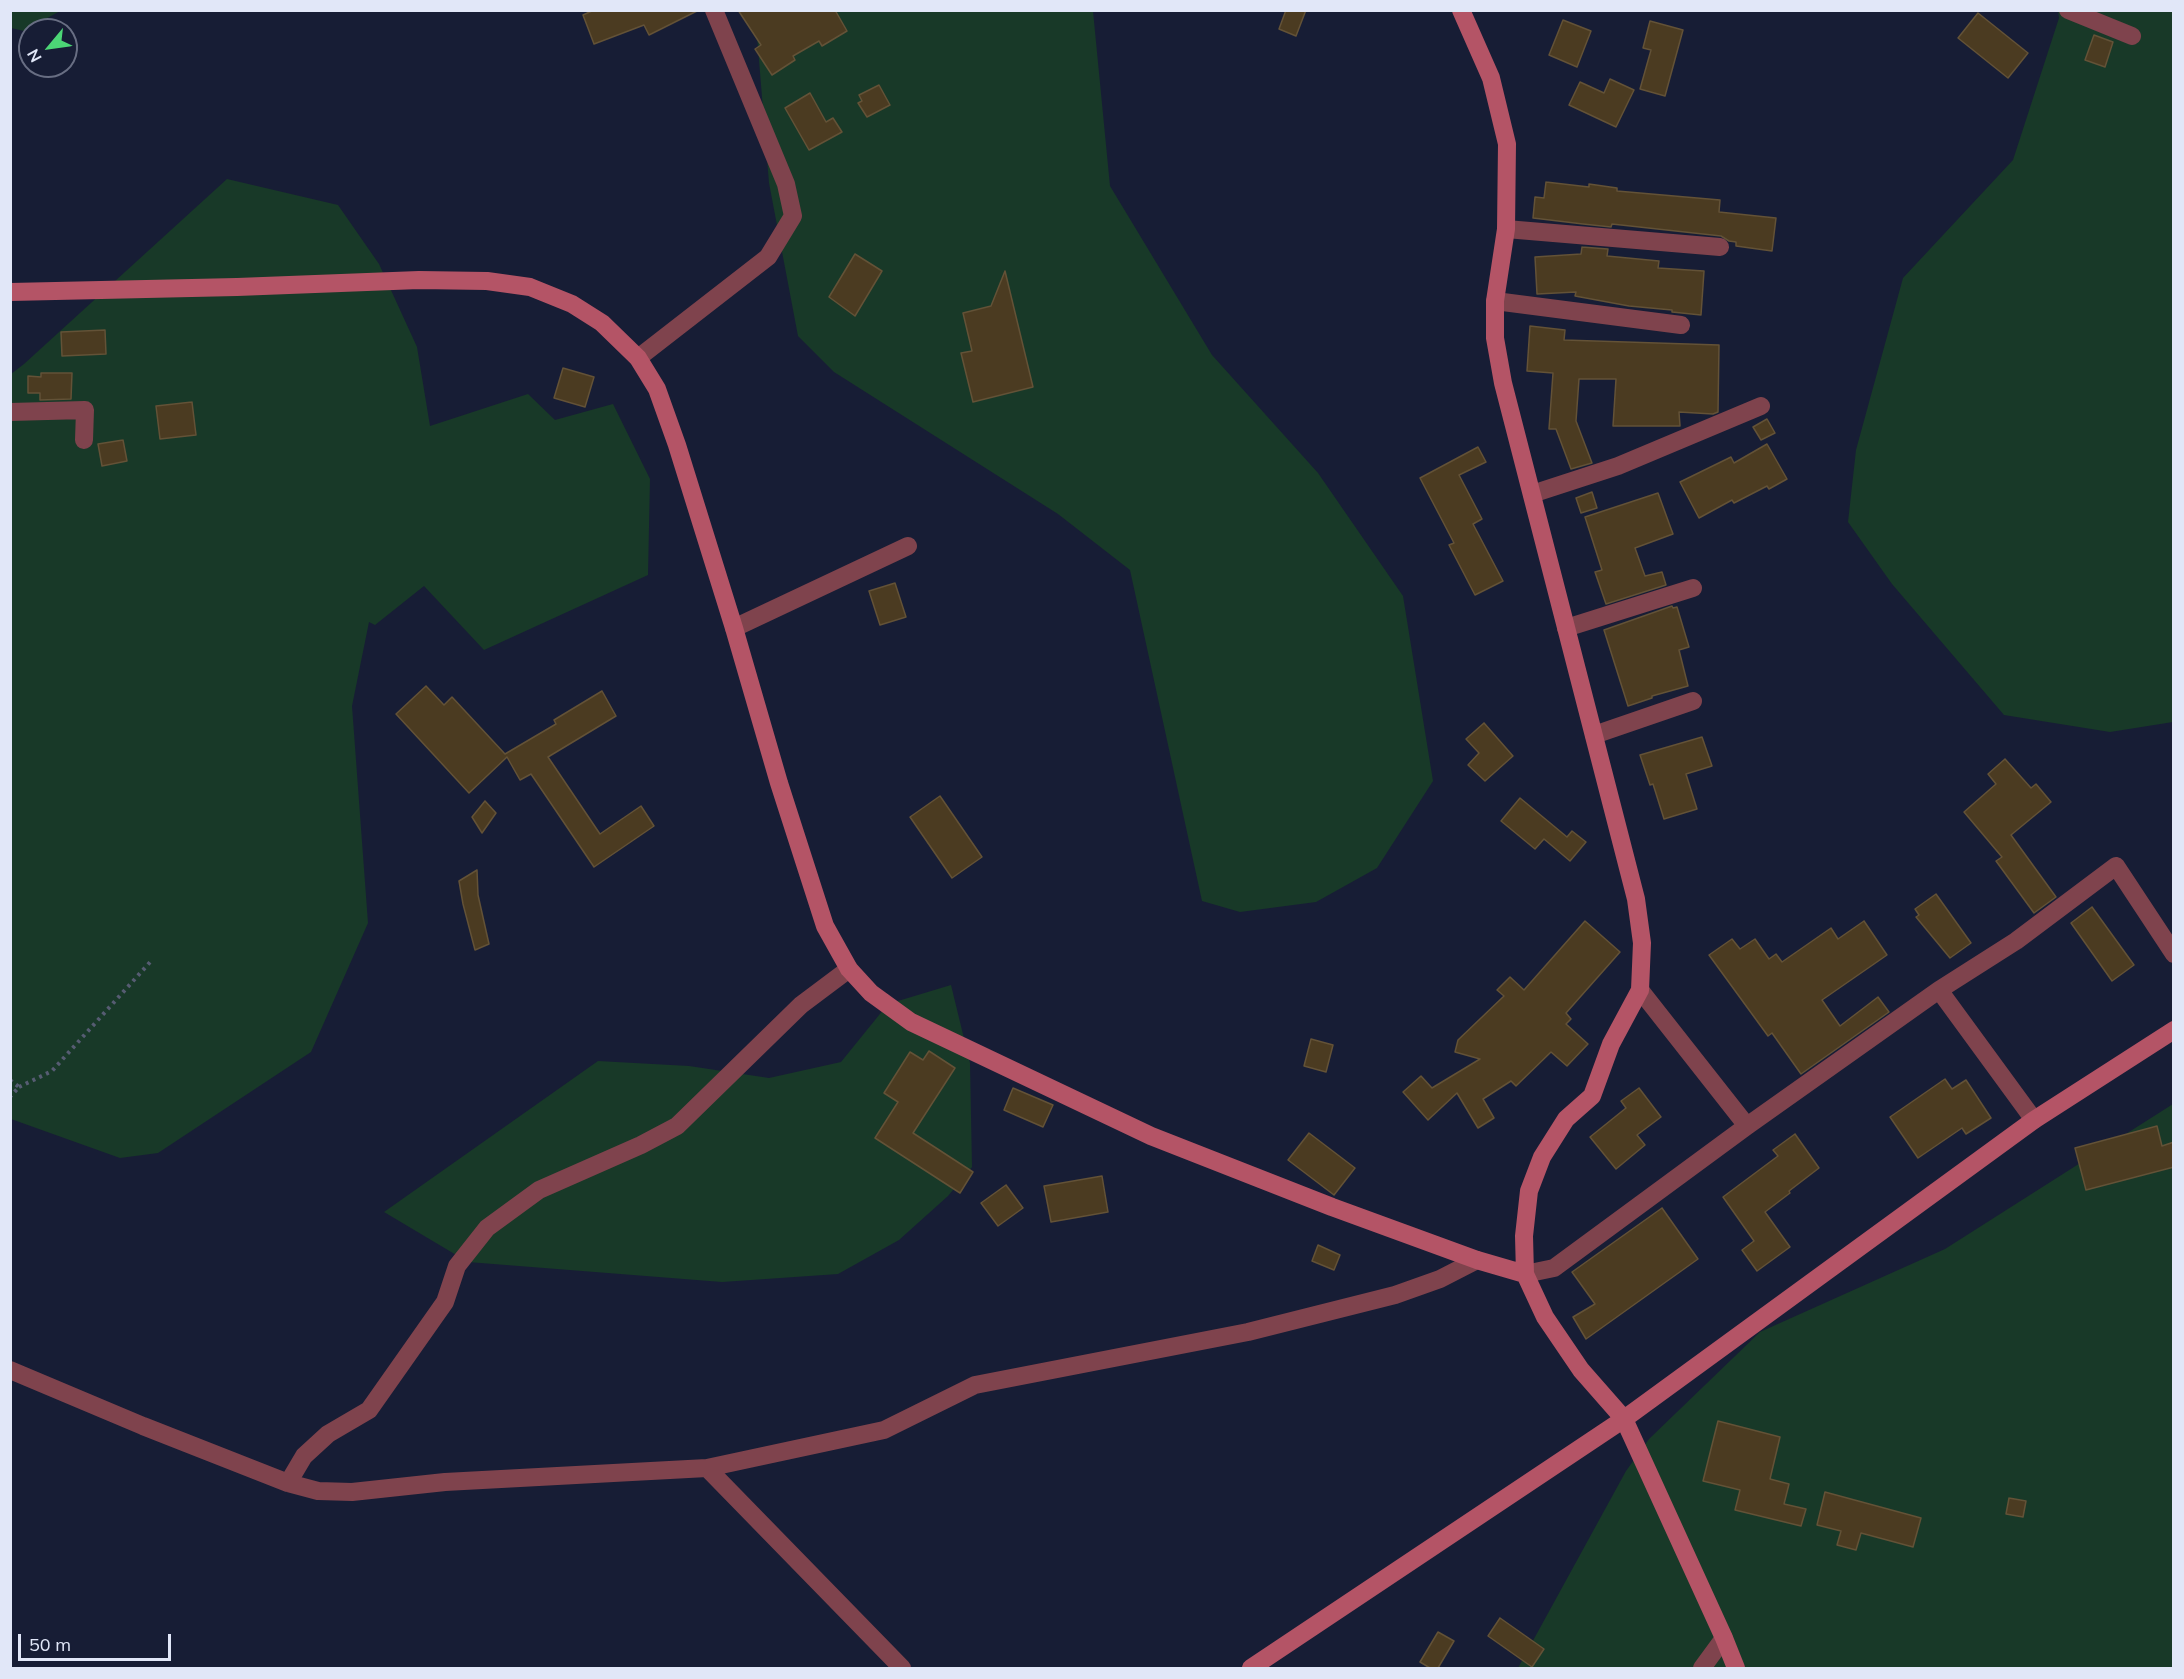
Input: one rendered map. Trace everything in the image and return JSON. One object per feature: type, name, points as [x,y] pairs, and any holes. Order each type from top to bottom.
[{"type":"street","points":[[638,358],[768,257],[793,216],[786,184],[714,10]]},
{"type":"street","points":[[1461,10],[1491,78],[1507,144],[1506,229],[1495,301],[1495,338],[1503,383],[1636,899],[1642,943],[1641,990],[1611,1044],[1592,1096],[1566,1119],[1542,1157],[1529,1191],[1524,1236],[1525,1274],[1551,1326],[1581,1370],[1624,1419],[1736,1668]]},
{"type":"street","points":[[2068,10],[2132,36]]},
{"type":"street","points":[[1506,229],[1720,247]]},
{"type":"street","points":[[10,292],[419,280],[487,281],[530,287],[572,304],[602,323],[638,358],[657,388],[677,445],[779,783],[825,926],[849,969],[871,993],[911,1022],[1151,1136],[1332,1207],[1477,1260],[1525,1274],[1554,1268],[1747,1126],[1939,990],[2016,940],[2116,866],[2174,954]]},
{"type":"street","points":[[1495,301],[1681,325]]},
{"type":"street","points":[[1532,494],[1618,466],[1761,406]]},
{"type":"street","points":[[10,412],[85,410],[84,440]]},
{"type":"street","points":[[734,628],[908,546]]},
{"type":"street","points":[[1566,628],[1692,588]]},
{"type":"street","points":[[1594,735],[1693,701]]},
{"type":"street","points":[[288,1483],[304,1456],[320,1441],[369,1410],[445,1302],[457,1266],[487,1228],[539,1190],[641,1145],[677,1125],[801,1005],[849,969]]},
{"type":"street","points":[[1641,990],[1747,1126]]},
{"type":"street","points":[[1939,990],[2034,1120]]},
{"type":"street","points":[[1251,1668],[1624,1419],[2034,1120],[2174,1030]]},
{"type":"street","points":[[10,1370],[288,1483],[318,1491],[352,1492],[445,1482],[707,1468],[884,1430],[975,1385],[1248,1332],[1395,1295],[1440,1279],[1477,1260]]},
{"type":"street","points":[[707,1468],[902,1668]]},
{"type":"street","points":[[1702,1668],[1724,1638]]},
{"type":"path","points":[[10,1097],[19,1087],[52,1071],[152,960]]},
{"type":"path","points":[[10,1080],[19,1087]]},
{"type":"green space","points":[[11,10],[60,11],[47,18],[18,18],[18,30],[11,28]]},
{"type":"green space","points":[[755,11],[1093,11],[1110,186],[1212,355],[1318,473],[1403,596],[1433,781],[1377,868],[1316,902],[1240,912],[1202,901],[1130,570],[1058,514],[834,372],[798,336],[769,183]]},
{"type":"green space","points":[[2058,11],[2173,11],[2173,722],[2110,732],[2004,715],[1892,584],[1848,522],[1856,450],[1903,278],[2013,160],[2059,18]]},
{"type":"green space","points":[[227,179],[338,205],[379,264],[417,347],[430,426],[528,394],[555,420],[613,404],[650,479],[648,575],[484,650],[424,586],[375,625],[369,622],[352,706],[368,923],[311,1052],[158,1153],[120,1158],[11,1119],[11,374]]},
{"type":"green space","points":[[951,985],[970,1063],[972,1167],[948,1196],[899,1240],[838,1274],[722,1282],[468,1262],[384,1212],[598,1061],[689,1066],[769,1078],[841,1062],[888,1004]]},
{"type":"green space","points":[[2173,1104],[2173,1668],[1518,1668],[1626,1471],[1649,1439],[1760,1332],[1945,1249]]},
{"type":"building","points":[[594,10],[699,10],[649,35],[644,25],[594,44],[583,15]]},
{"type":"building","points":[[738,10],[835,10],[847,31],[822,46],[819,41],[793,56],[795,60],[772,75],[755,49],[761,45]]},
{"type":"building","points":[[1286,10],[1306,10],[1296,36],[1279,29]]},
{"type":"building","points":[[1978,13],[2028,53],[2008,78],[1958,38]]},
{"type":"building","points":[[1563,20],[1591,31],[1577,67],[1549,55]]},
{"type":"building","points":[[1650,21],[1683,30],[1665,96],[1640,89],[1651,50],[1643,48]]},
{"type":"building","points":[[2094,35],[2113,42],[2105,67],[2085,60]]},
{"type":"building","points":[[1610,79],[1634,90],[1616,127],[1569,105],[1580,82],[1604,93]]},
{"type":"building","points":[[879,85],[890,105],[867,117],[858,103],[862,101],[859,95]]},
{"type":"building","points":[[810,93],[826,122],[833,118],[842,132],[809,150],[785,108]]},
{"type":"building","points":[[1546,182],[1589,187],[1589,184],[1617,188],[1617,191],[1720,200],[1719,212],[1776,218],[1772,251],[1736,246],[1736,242],[1721,236],[1533,218],[1535,197],[1544,198]]},
{"type":"building","points":[[1582,247],[1608,249],[1607,256],[1659,261],[1658,268],[1704,271],[1701,315],[1629,306],[1575,296],[1576,292],[1537,294],[1535,257],[1581,254]]},
{"type":"building","points":[[855,254],[882,271],[855,316],[829,297]]},
{"type":"building","points":[[1005,271],[1033,387],[973,402],[961,353],[972,351],[963,313],[991,306]]},
{"type":"building","points":[[1530,326],[1565,330],[1564,340],[1719,345],[1718,412],[1713,414],[1679,412],[1680,426],[1613,426],[1616,379],[1579,379],[1576,421],[1592,463],[1571,469],[1556,429],[1549,429],[1553,373],[1527,371]]},
{"type":"building","points":[[105,330],[106,354],[62,356],[61,332]]},
{"type":"building","points":[[563,368],[594,377],[585,407],[554,398]]},
{"type":"building","points":[[41,373],[72,373],[71,399],[40,400],[40,393],[28,393],[28,376],[41,377]]},
{"type":"building","points":[[192,402],[196,435],[160,439],[156,406]]},
{"type":"building","points":[[1767,419],[1775,433],[1761,440],[1753,427]]},
{"type":"building","points":[[123,440],[127,461],[102,466],[98,444]]},
{"type":"building","points":[[1767,444],[1787,479],[1769,489],[1767,486],[1734,503],[1732,500],[1699,518],[1680,482],[1731,457],[1734,463]]},
{"type":"building","points":[[1478,447],[1486,462],[1459,475],[1482,519],[1473,524],[1503,581],[1475,595],[1449,545],[1454,543],[1420,478]]},
{"type":"building","points":[[1592,492],[1597,508],[1581,513],[1576,498]]},
{"type":"building","points":[[1658,493],[1673,534],[1635,548],[1645,576],[1662,572],[1666,585],[1606,604],[1595,572],[1602,570],[1585,517]]},
{"type":"building","points":[[895,583],[906,617],[880,625],[869,591]]},
{"type":"building","points":[[1672,606],[1677,607],[1689,647],[1679,650],[1688,686],[1652,696],[1652,698],[1628,706],[1604,630]]},
{"type":"building","points":[[426,686],[444,705],[452,697],[505,754],[556,724],[554,720],[602,691],[616,716],[548,757],[600,834],[641,806],[654,826],[594,867],[531,774],[520,780],[507,757],[469,793],[396,714]]},
{"type":"building","points":[[1484,723],[1513,756],[1485,781],[1468,765],[1479,753],[1466,739]]},
{"type":"building","points":[[1702,737],[1712,766],[1686,774],[1697,809],[1664,819],[1653,784],[1650,785],[1640,755]]},
{"type":"building","points":[[2005,759],[2031,788],[2036,784],[2051,802],[2011,835],[2056,897],[2034,913],[1996,861],[2002,857],[1964,812],[1996,784],[1988,774]]},
{"type":"building","points":[[940,796],[982,857],[952,878],[910,817]]},
{"type":"building","points":[[1520,798],[1567,837],[1572,831],[1586,842],[1570,861],[1544,839],[1535,849],[1501,821]]},
{"type":"building","points":[[485,801],[496,813],[482,833],[472,817]]},
{"type":"building","points":[[477,870],[478,895],[489,944],[475,950],[459,881]]},
{"type":"building","points":[[1936,894],[1971,943],[1950,958],[1916,917],[1919,915],[1915,909]]},
{"type":"building","points":[[2092,907],[2134,965],[2112,981],[2071,923]]},
{"type":"building","points":[[1585,921],[1620,952],[1566,1013],[1571,1019],[1566,1024],[1588,1044],[1567,1066],[1551,1052],[1516,1086],[1511,1081],[1483,1099],[1494,1118],[1478,1128],[1457,1093],[1428,1120],[1403,1092],[1421,1076],[1432,1088],[1480,1059],[1455,1052],[1458,1040],[1504,996],[1497,990],[1510,977],[1524,990]]},
{"type":"building","points":[[1864,921],[1887,955],[1822,1000],[1840,1026],[1878,997],[1889,1012],[1801,1074],[1772,1033],[1768,1036],[1709,955],[1732,939],[1740,949],[1755,939],[1769,959],[1776,954],[1782,962],[1831,928],[1838,939]]},
{"type":"building","points":[[1311,1039],[1333,1045],[1326,1072],[1304,1066]]},
{"type":"building","points":[[929,1051],[955,1068],[913,1133],[973,1172],[960,1193],[875,1138],[898,1102],[884,1093],[910,1052],[923,1060]]},
{"type":"building","points":[[1945,1079],[1952,1089],[1966,1080],[1991,1118],[1966,1134],[1962,1128],[1918,1158],[1890,1117]]},
{"type":"building","points":[[1013,1088],[1053,1105],[1043,1127],[1004,1110]]},
{"type":"building","points":[[1639,1088],[1661,1117],[1637,1135],[1645,1145],[1616,1169],[1590,1137],[1626,1108],[1621,1101]]},
{"type":"building","points":[[2157,1126],[2162,1146],[2174,1142],[2174,1167],[2086,1190],[2075,1148]]},
{"type":"building","points":[[1309,1133],[1355,1168],[1334,1195],[1288,1160]]},
{"type":"building","points":[[1795,1134],[1819,1168],[1765,1212],[1790,1247],[1757,1271],[1742,1250],[1754,1241],[1723,1197],[1778,1156],[1773,1150]]},
{"type":"building","points":[[1102,1176],[1108,1212],[1051,1222],[1044,1186]]},
{"type":"building","points":[[1006,1185],[1023,1208],[998,1226],[981,1203]]},
{"type":"building","points":[[1662,1208],[1698,1259],[1586,1339],[1573,1317],[1595,1304],[1572,1272]]},
{"type":"building","points":[[1318,1245],[1340,1255],[1334,1270],[1312,1261]]},
{"type":"building","points":[[1718,1421],[1780,1437],[1770,1479],[1789,1484],[1784,1504],[1806,1509],[1801,1526],[1735,1510],[1740,1490],[1703,1481]]},
{"type":"building","points":[[1825,1492],[1921,1518],[1913,1547],[1861,1533],[1856,1550],[1837,1545],[1841,1531],[1817,1525]]},
{"type":"building","points":[[2009,1498],[2026,1501],[2023,1517],[2006,1514]]},
{"type":"building","points":[[1500,1618],[1544,1649],[1532,1667],[1488,1636]]},
{"type":"building","points":[[1438,1632],[1454,1641],[1438,1668],[1430,1668],[1420,1662]]}]
